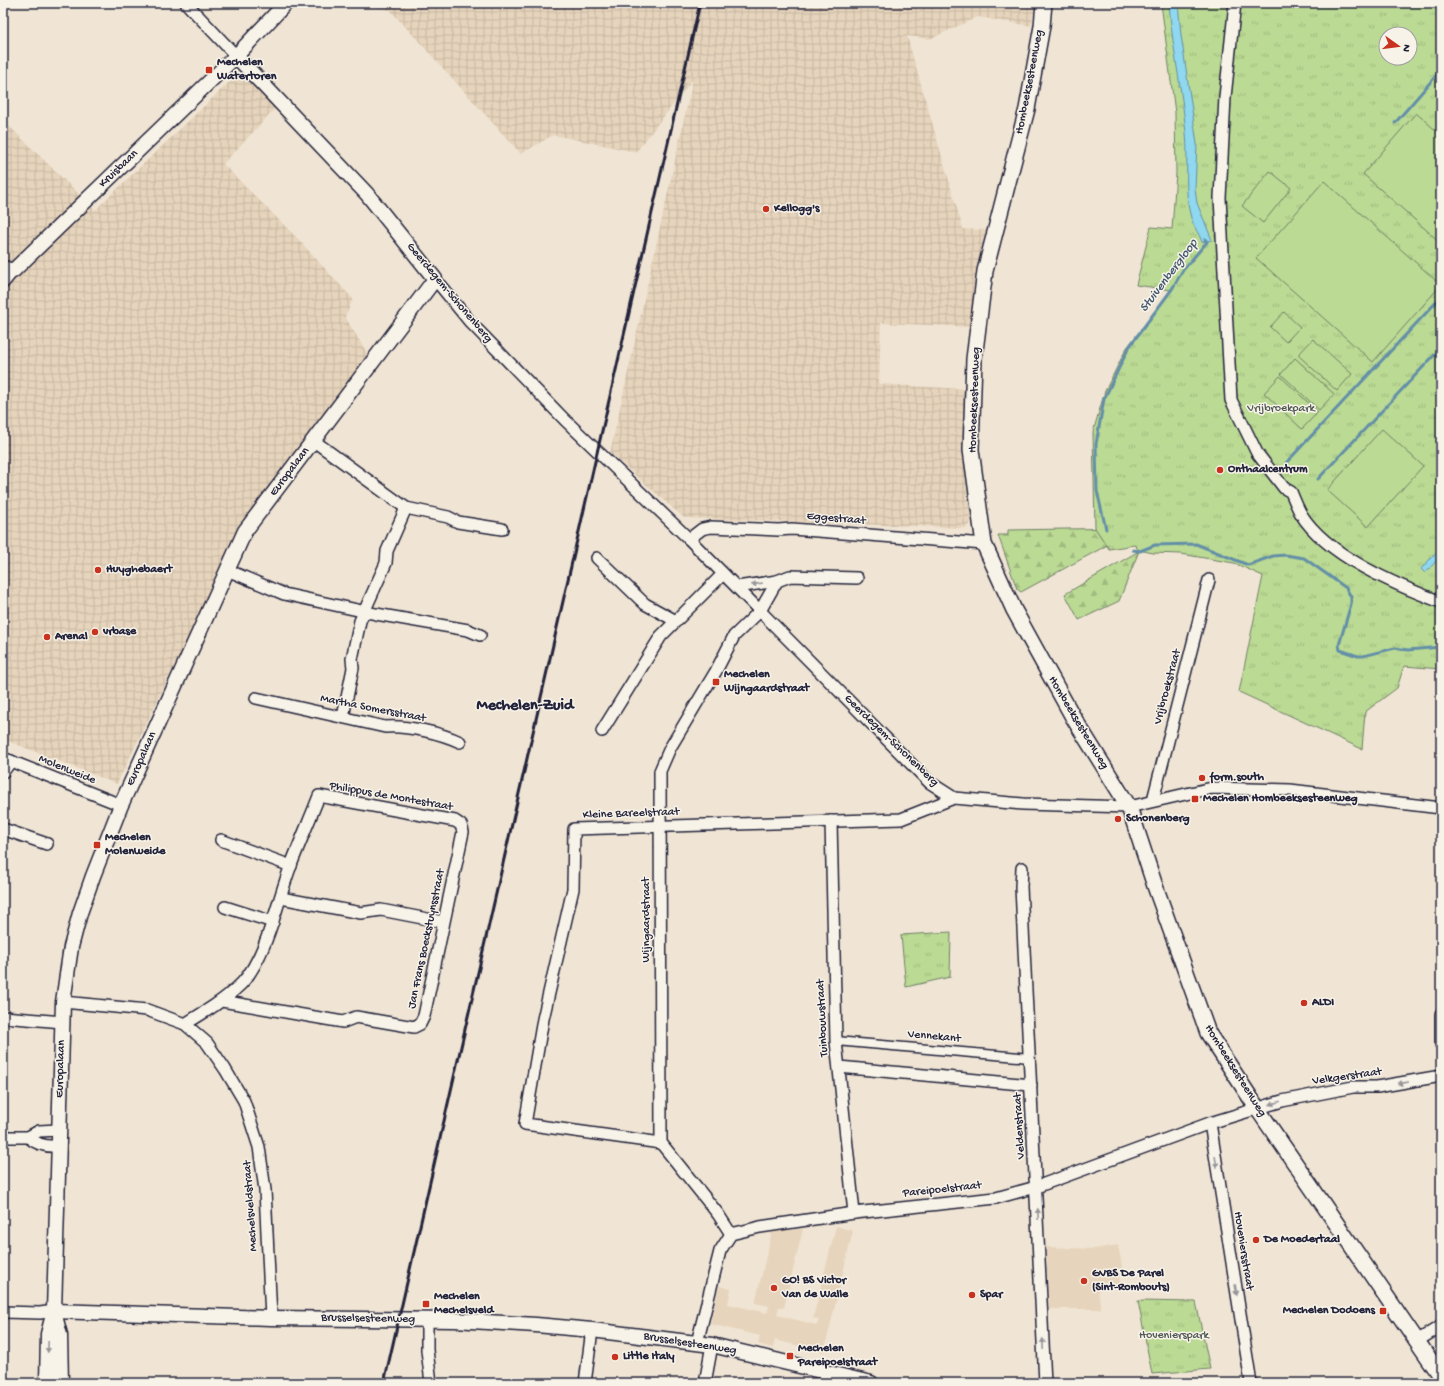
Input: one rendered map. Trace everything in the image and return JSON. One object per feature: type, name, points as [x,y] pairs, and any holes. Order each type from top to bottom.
[{"type":"main road","name":"Hombeeksesteenweg","points":[[1044,3],[1042,26],[1027,109],[985,271],[974,359],[971,450],[984,544],[1014,610],[1073,717],[1129,807],[1155,886],[1208,1032],[1257,1108],[1441,1376]]},
{"type":"street","name":"Geerdegem-Schonenberg","points":[[186,3],[367,194],[470,322],[564,420],[689,538],[722,574],[737,587],[929,782],[954,798],[1022,804],[1129,807],[1153,800],[1212,788],[1290,790],[1441,808]]},
{"type":"street","name":"Kruisbaan","points":[[3,283],[8,270],[236,56],[286,3]]},
{"type":"street","points":[[1235,3],[1225,97],[1220,198],[1231,400],[1257,453],[1284,488],[1291,492],[1301,514],[1319,536],[1352,560],[1384,578],[1441,602]]},
{"type":"street","name":"Europalaan","points":[[47,1383],[48,1334],[54,1311],[58,1130],[63,1002],[71,947],[80,913],[121,805],[245,531],[435,279]]},
{"type":"street","points":[[314,441],[406,508],[448,517],[458,522],[502,529]]},
{"type":"street","points":[[343,717],[353,668],[352,659],[364,610],[386,563],[387,551],[406,508]]},
{"type":"street","name":"Eggestraat","points":[[689,538],[702,529],[710,527],[778,530],[792,529],[984,544]]},
{"type":"street","points":[[597,558],[645,604],[676,621]]},
{"type":"street","points":[[227,570],[284,594],[415,622],[428,622],[468,630],[480,635]]},
{"type":"street","points":[[602,731],[661,636],[722,574]]},
{"type":"street","points":[[737,587],[777,581],[790,576],[857,578]]},
{"type":"street","name":"Vrijbroekstraat","points":[[1153,800],[1210,580]]},
{"type":"street","name":"Wijngaardstraat","points":[[661,1143],[660,771],[670,748],[734,636],[760,611],[777,581]]},
{"type":"street","name":"Martha Somersstraat","points":[[256,698],[385,727],[405,728],[450,738],[460,742]]},
{"type":"street","points":[[3,772],[7,760]]},
{"type":"street","name":"Molenweide","points":[[7,760],[121,805]]},
{"type":"street","name":"Philippus de Montestraat","points":[[185,1024],[222,1001],[243,982],[255,964],[273,922],[291,866],[318,796],[455,821],[461,825]]},
{"type":"street","name":"Kleine Bareelstraat","points":[[661,1143],[525,1124],[543,1019],[573,889],[574,829],[902,819],[954,798]]},
{"type":"street","name":"Tuinbouwstraat","points":[[831,821],[836,1041],[854,1213]]},
{"type":"street","name":"Jan Frans Boeckstuynsstraat","points":[[222,1001],[343,1022],[356,1017],[414,1027],[420,1024],[424,1016],[463,832],[461,825]]},
{"type":"street","points":[[3,829],[47,844]]},
{"type":"street","points":[[221,840],[291,866]]},
{"type":"street","name":"Veldenstraat","points":[[1022,868],[1021,887],[1045,1383]]},
{"type":"street","points":[[281,898],[361,913],[381,910],[443,922]]},
{"type":"street","points":[[225,907],[273,922]]},
{"type":"street","name":"Mechelsveldstraat","points":[[63,1002],[147,1010],[185,1024],[207,1043],[225,1069],[244,1101],[257,1141],[265,1190],[271,1318]]},
{"type":"street","points":[[1441,1014],[1441,1044]]},
{"type":"street","points":[[3,1017],[63,1022]]},
{"type":"street","name":"Vennekant","points":[[836,1041],[1030,1058]]},
{"type":"street","points":[[839,1067],[1031,1085]]},
{"type":"street","name":"Velkgerstraat","points":[[1257,1108],[1282,1101],[1353,1087],[1377,1087],[1441,1076]]},
{"type":"street","name":"Pareipoelstraat","points":[[732,1234],[760,1227],[854,1213],[996,1198],[1036,1187],[1210,1123],[1257,1108]]},
{"type":"street","name":"Hoveniersstraat","points":[[1210,1123],[1251,1383]]},
{"type":"street","points":[[3,1137],[28,1137],[39,1131],[58,1130]]},
{"type":"street","points":[[28,1137],[36,1143],[49,1146],[58,1146]]},
{"type":"street","points":[[661,1143],[718,1214],[732,1234],[720,1250],[697,1343]]},
{"type":"street","name":"Europalaan","points":[[54,1311],[60,1335],[61,1383]]},
{"type":"street","name":"Brusselsesteenweg","points":[[3,1312],[40,1313],[54,1311],[271,1318],[495,1321],[592,1330],[712,1345],[871,1383]]},
{"type":"street","points":[[427,1320],[431,1383]]},
{"type":"street","points":[[1417,1340],[1441,1326]]},
{"type":"street","points":[[586,1383],[592,1330]]},
{"type":"street","points":[[705,1383],[712,1345]]},
{"type":"shaded area","points":[[357,3],[1036,3],[1031,26],[978,17],[930,39],[907,36],[963,229],[988,230],[969,327],[881,323],[879,384],[965,389],[963,447],[971,516],[970,525],[964,528],[684,518],[610,453],[693,79],[636,152],[553,135],[521,154],[390,10]]},
{"type":"shaded area","points":[[241,71],[276,108],[223,164],[296,237],[353,299],[345,317],[369,356],[246,518],[117,784],[3,739],[3,120],[95,210]]},
{"type":"shaded area","name":"GO! BS Victor Van de Walle","points":[[836,1226],[853,1231],[824,1352],[775,1340],[773,1348],[758,1344],[760,1336],[710,1324],[719,1286],[731,1289],[728,1304],[767,1313],[769,1306],[755,1303],[772,1231],[803,1229],[784,1308],[779,1307],[777,1315],[817,1325],[819,1319],[813,1318]]},
{"type":"shaded area","name":"GVBS De Parel (Sint-Rombouts)","points":[[1118,1245],[1124,1275],[1119,1276],[1121,1285],[1098,1290],[1101,1309],[1049,1309],[1046,1247],[1094,1249]]},
{"type":"green space","name":"Vrijbroekpark","points":[[1161,3],[1441,3],[1441,669],[1404,666],[1397,688],[1365,712],[1362,749],[1239,692],[1263,576],[1234,563],[1181,554],[1153,553],[1139,550],[1134,545],[1109,549],[1095,528],[1093,432],[1105,391],[1126,349],[1171,290],[1136,285],[1151,227],[1172,229],[1176,173],[1175,113]]},
{"type":"green space","points":[[1416,113],[1441,135],[1441,243],[1363,174]]},
{"type":"green space","points":[[1270,171],[1291,188],[1263,223],[1242,206]]},
{"type":"green space","points":[[1324,181],[1441,285],[1373,362],[1256,258]]},
{"type":"green space","points":[[1284,312],[1300,327],[1286,342],[1270,327]]},
{"type":"green space","points":[[1313,339],[1352,374],[1337,391],[1298,355]]},
{"type":"green space","points":[[1295,358],[1334,394],[1319,410],[1281,374]]},
{"type":"green space","points":[[1280,376],[1318,412],[1302,429],[1264,393]]},
{"type":"green space","points":[[1382,429],[1423,466],[1368,527],[1327,490]]},
{"type":"green space","points":[[1127,528],[1113,542],[1021,592],[1017,589],[998,535],[1008,535],[1008,530]]},
{"type":"green space","points":[[1139,551],[1119,601],[1079,620],[1065,594]]},
{"type":"green space","points":[[951,932],[950,977],[906,987],[901,935]]},
{"type":"green space","name":"Hovenierspark","points":[[1138,1301],[1196,1302],[1210,1369],[1152,1374]]},
{"type":"water","points":[[1169,3],[1178,3],[1181,35],[1197,144],[1195,189],[1197,203],[1212,240],[1202,242],[1192,222],[1187,197],[1186,133],[1172,36]]},
{"type":"water","points":[[1441,547],[1441,556],[1425,573],[1421,569]]},
{"type":"waterway","points":[[1395,123],[1441,70]]},
{"type":"waterway","name":"Stuivenbergloop","points":[[1106,529],[1097,491],[1096,444],[1104,399],[1129,347],[1172,289],[1183,270],[1207,242],[1205,239]]},
{"type":"waterway","points":[[1286,463],[1441,297]]},
{"type":"waterway","points":[[1318,479],[1441,348]]},
{"type":"waterway","name":"Stuivenbergloop","points":[[1133,550],[1140,551],[1155,545],[1196,544],[1248,565],[1273,556],[1285,555],[1304,558],[1346,588],[1351,597],[1351,604],[1339,645],[1340,650],[1358,656],[1363,656],[1395,648],[1408,650],[1441,647]]},
{"type":"railway","points":[[384,1383],[700,3]]},
{"type":"place","name":"Mechelen Watertoren","points":[[209,70]]},
{"type":"place","name":"Kellogg's","points":[[766,209]]},
{"type":"place","name":"Onthaalcentrum","points":[[1220,470]]},
{"type":"place","name":"Huyghebaert","points":[[98,570]]},
{"type":"place","name":"vrbase","points":[[95,632]]},
{"type":"place","name":"Arenal","points":[[47,637]]},
{"type":"place","name":"Mechelen Wijngaardstraat","points":[[716,682]]},
{"type":"place","name":"form.south","points":[[1202,778]]},
{"type":"place","name":"Mechelen Hombeeksesteenweg","points":[[1195,799]]},
{"type":"place","name":"Schonenberg","points":[[1118,819]]},
{"type":"place","name":"Mechelen Molenweide","points":[[97,845]]},
{"type":"place","name":"ALDI","points":[[1304,1003]]},
{"type":"place","name":"De Moedertaal","points":[[1256,1240]]},
{"type":"place","name":"GVBS De Parel (Sint-Rombouts)","points":[[1084,1281]]},
{"type":"place","name":"GO! BS Victor Van de Walle","points":[[774,1288]]},
{"type":"place","name":"Spar","points":[[972,1295]]},
{"type":"place","name":"Mechelen Mechelsveld","points":[[426,1304]]},
{"type":"place","name":"Mechelen Dodoens","points":[[1383,1311]]},
{"type":"place","name":"Mechelen Pareipoelstraat","points":[[790,1356]]},
{"type":"place","name":"Little Italy","points":[[615,1357]]},
{"type":"district","name":"Mechelen-Zuid","points":[[525,706]]}]
